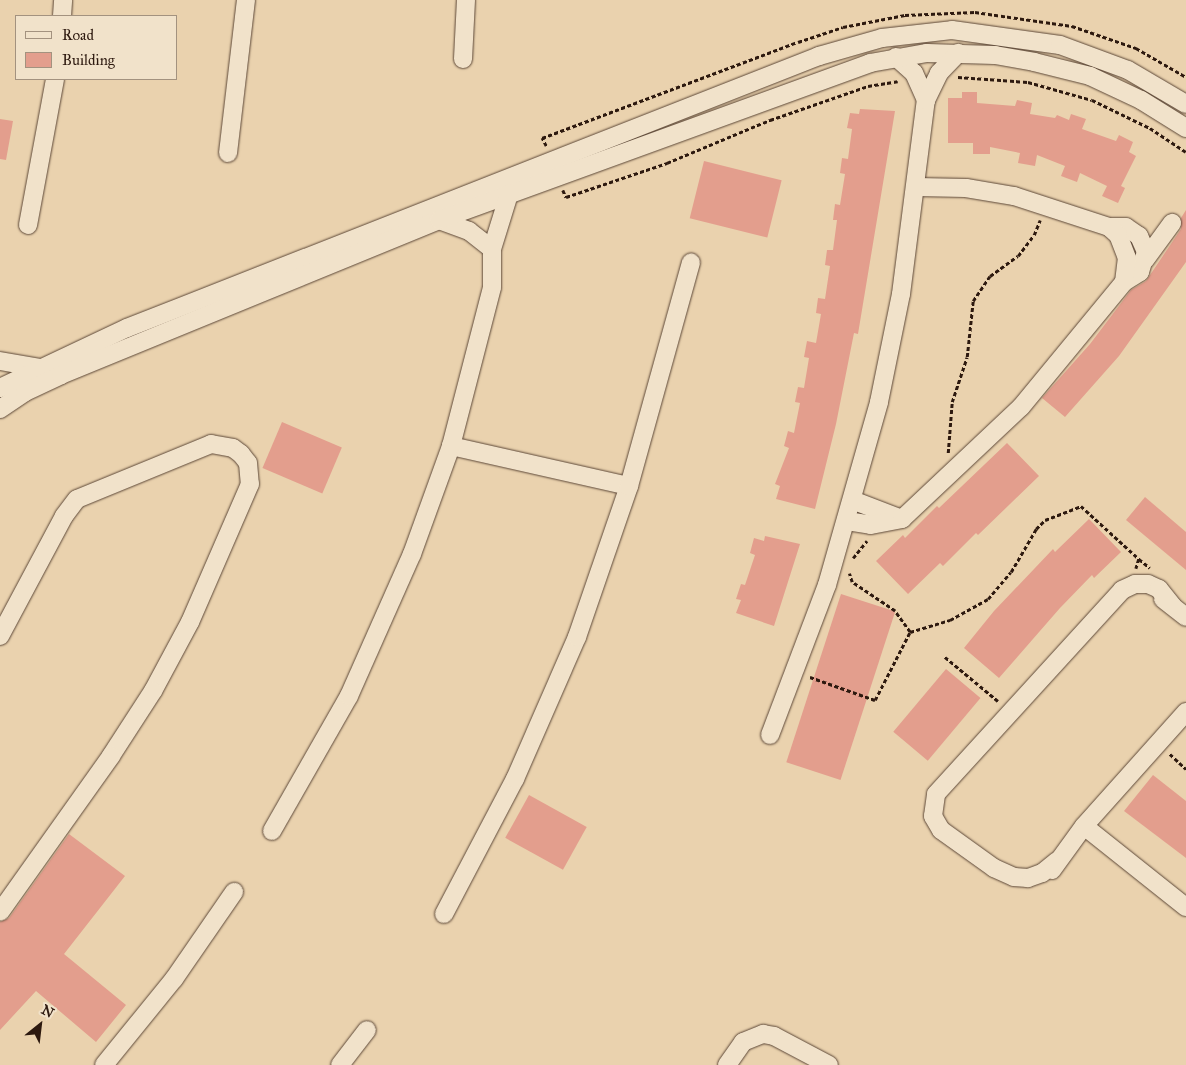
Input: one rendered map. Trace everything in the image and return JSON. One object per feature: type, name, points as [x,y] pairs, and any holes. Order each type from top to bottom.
[{"type":"street","points":[[62,15],[63,0]]},
{"type":"street","points":[[228,153],[246,0]]},
{"type":"street","points":[[463,59],[466,0]]},
{"type":"street","points":[[0,388],[127,328],[819,56],[882,38],[952,30],[1060,44],[1128,70],[1186,104]]},
{"type":"street","points":[[770,736],[847,521],[879,402],[901,294],[917,187],[926,90],[958,53]]},
{"type":"street","points":[[0,409],[25,392],[61,375],[439,220],[838,73],[896,57],[958,53],[1034,62],[1090,76],[1141,100],[1186,128]]},
{"type":"street","points":[[896,57],[926,90]]},
{"type":"street","points":[[28,225],[55,80]]},
{"type":"street","points":[[917,187],[966,188],[1014,196],[1109,227],[1118,235],[1127,258],[1124,282]]},
{"type":"street","points":[[272,831],[312,764],[382,626],[451,446],[492,287],[492,250],[509,194]]},
{"type":"street","points":[[439,220],[469,231],[492,250]]},
{"type":"street","points":[[847,521],[871,525],[902,519],[1021,407],[1124,282],[1136,276],[1145,260],[1172,223]]},
{"type":"street","points":[[1109,227],[1117,225],[1133,230],[1144,243],[1145,260]]},
{"type":"street","points":[[444,914],[515,779],[548,709],[604,564],[629,486],[691,262]]},
{"type":"street","points":[[0,361],[39,368]]},
{"type":"street","points":[[0,636],[64,516],[77,499],[212,444],[233,448],[248,463],[250,484],[190,622],[152,691],[111,756],[0,912]]},
{"type":"street","points":[[451,446],[629,486]]},
{"type":"street","points":[[852,500],[902,519]]},
{"type":"street","points":[[1186,617],[1173,606],[1145,593],[1131,594],[1112,604],[1010,712],[956,774],[946,794],[943,811],[955,838],[994,868],[1014,877],[1028,878],[1042,873],[1057,861],[1084,826],[1186,712]]},
{"type":"street","points":[[1084,826],[1186,907]]},
{"type":"street","points":[[104,1065],[174,979],[234,892]]},
{"type":"street","points":[[340,1065],[367,1030]]},
{"type":"street","points":[[727,1065],[743,1042],[763,1034],[774,1036],[829,1065]]},
{"type":"path","points":[[558,177],[566,197],[667,164],[770,120],[868,86],[897,81],[911,88],[945,90],[958,76],[972,76],[1054,87],[1120,113],[1186,152]]},
{"type":"path","points":[[956,469],[947,451],[947,432],[952,421],[956,385],[969,347],[973,301],[990,276],[1007,266],[1028,244],[1040,223],[1043,207]]},
{"type":"path","points":[[794,672],[876,700],[910,632],[950,620],[988,598],[1012,572],[1040,524],[1081,506],[1139,559],[1134,573]]},
{"type":"path","points":[[851,560],[868,540],[871,525]]},
{"type":"path","points":[[849,570],[852,582],[895,611],[910,632]]},
{"type":"path","points":[[945,657],[1010,712]]},
{"type":"path","points":[[1158,743],[1186,768]]},
{"type":"building","points":[[962,92],[977,92],[977,103],[1015,106],[1017,100],[1032,103],[1030,114],[1055,118],[1057,115],[1069,120],[1071,114],[1086,119],[1082,129],[1116,141],[1119,135],[1133,142],[1129,152],[1136,156],[1121,186],[1125,188],[1118,203],[1102,196],[1107,186],[1080,173],[1077,182],[1061,176],[1065,166],[1037,155],[1035,166],[1018,163],[1020,153],[990,147],[990,154],[973,154],[973,143],[948,143],[948,98],[962,98]]},
{"type":"building","points":[[860,109],[895,111],[858,334],[854,333],[836,424],[815,509],[776,499],[780,486],[775,484],[789,448],[784,446],[788,431],[794,433],[800,403],[795,402],[798,387],[804,388],[809,358],[804,357],[807,341],[816,343],[821,314],[816,313],[818,298],[825,299],[830,266],[825,265],[827,250],[833,250],[837,220],[833,220],[835,204],[840,205],[845,174],[840,173],[842,158],[848,159],[852,129],[847,128],[850,113],[859,114]]},
{"type":"building","points":[[0,119],[13,121],[6,160],[0,159]]},
{"type":"building","points":[[704,161],[782,180],[767,238],[690,218]]},
{"type":"building","points":[[1186,210],[1186,262],[1119,356],[1065,417],[1042,398],[1090,344],[1131,290],[1146,281],[1181,229],[1181,218]]},
{"type":"building","points":[[282,422],[342,447],[322,493],[262,468]]},
{"type":"building","points":[[1007,443],[1039,476],[978,535],[976,533],[943,566],[940,563],[908,594],[876,561],[903,535],[905,538],[937,506],[939,508]]},
{"type":"building","points":[[1145,497],[1186,532],[1186,570],[1126,520]]},
{"type":"building","points":[[1089,519],[1121,552],[1094,578],[1092,575],[1060,608],[999,678],[964,648],[994,611],[1053,549],[1055,552]]},
{"type":"building","points":[[765,536],[800,544],[774,626],[736,613],[741,600],[736,599],[741,584],[745,585],[755,555],[750,553],[754,538],[764,541]]},
{"type":"building","points":[[841,594],[895,612],[841,780],[786,762]]},
{"type":"building","points":[[946,669],[980,698],[928,761],[893,732]]},
{"type":"building","points":[[1153,775],[1186,801],[1186,858],[1124,811]]},
{"type":"building","points":[[529,795],[587,827],[563,870],[505,838]]},
{"type":"building","points":[[69,834],[125,876],[64,954],[126,1005],[96,1042],[36,991],[0,1030],[0,922],[9,918]]}]
